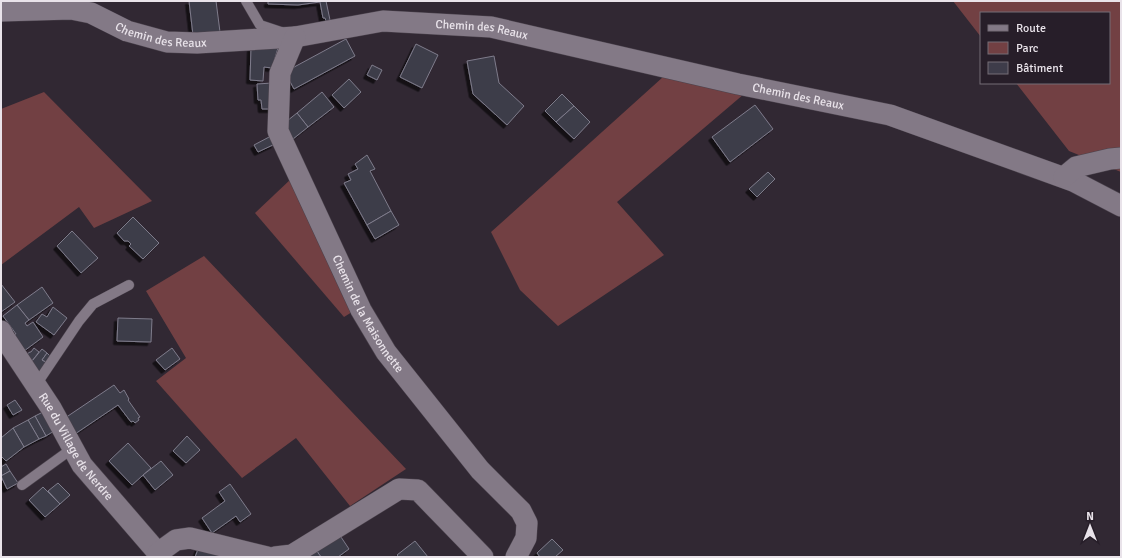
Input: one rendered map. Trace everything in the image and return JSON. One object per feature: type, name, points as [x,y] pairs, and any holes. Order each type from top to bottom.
[{"type":"street","name":"Chemin des Reaux","points":[[1,11],[72,9],[91,13],[127,31],[167,42],[197,43],[295,37],[383,22],[491,27],[738,84],[890,115],[1064,177],[1121,206]]},
{"type":"street","name":"Chemin de la Maisonnette","points":[[295,37],[280,73],[278,131],[361,310],[386,352],[480,470],[521,511],[527,523],[526,538],[516,557]]},
{"type":"street","points":[[1064,177],[1076,167],[1121,158]]},
{"type":"street","name":"Rue du Village de Nerdre","points":[[1,331],[51,408],[82,465],[159,555]]},
{"type":"street","points":[[275,557],[292,555],[399,490],[418,490],[483,557]]},
{"type":"street","points":[[159,555],[176,540],[190,538],[267,557]]},
{"type":"lane","points":[[246,1],[260,24],[295,37]]},
{"type":"lane","points":[[36,385],[79,321],[93,304],[129,285]]},
{"type":"lane","points":[[22,485],[73,448]]},
{"type":"green space","points":[[953,1],[1121,1],[1121,172],[1069,151],[1017,84],[1110,84],[1110,12],[980,12],[980,36]]},
{"type":"green space","points":[[663,77],[744,94],[617,202],[664,255],[558,326],[520,290],[491,232]]},
{"type":"green space","points":[[44,92],[152,201],[94,228],[79,207],[1,265],[1,109]]},
{"type":"green space","points":[[292,178],[352,312],[344,317],[255,213]]},
{"type":"green space","points":[[204,256],[406,469],[350,506],[296,438],[242,478],[156,381],[186,358],[146,291]]},
{"type":"building","points":[[189,1],[216,1],[220,32],[193,35]]},
{"type":"building","points":[[268,1],[326,1],[330,20],[326,21],[325,18],[323,18],[320,2],[298,5],[268,4]]},
{"type":"building","points":[[346,39],[355,56],[294,89],[285,72]]},
{"type":"building","points":[[416,44],[438,55],[422,88],[400,77]]},
{"type":"building","points":[[251,48],[278,48],[272,68],[264,67],[263,81],[250,80]]},
{"type":"building","points":[[494,56],[499,83],[524,106],[507,125],[473,94],[467,61]]},
{"type":"building","points":[[372,65],[382,70],[377,80],[367,75]]},
{"type":"building","points":[[349,79],[361,92],[344,108],[332,95]]},
{"type":"building","points":[[272,83],[273,109],[262,109],[261,100],[258,100],[257,84]]},
{"type":"building","points":[[322,92],[334,107],[308,127],[297,113]]},
{"type":"building","points":[[562,94],[574,106],[556,122],[545,111]]},
{"type":"building","points":[[755,105],[773,129],[730,162],[712,137]]},
{"type":"building","points":[[574,106],[590,122],[574,139],[556,122]]},
{"type":"building","points":[[297,113],[308,127],[293,139],[282,125]]},
{"type":"building","points":[[271,136],[275,144],[258,152],[254,145]]},
{"type":"building","points":[[367,155],[375,169],[370,171],[391,211],[367,225],[344,183],[351,180],[348,174],[358,169],[355,164]]},
{"type":"building","points":[[768,172],[775,179],[757,197],[749,189]]},
{"type":"building","points":[[391,211],[399,225],[375,239],[367,225]]},
{"type":"building","points":[[133,217],[159,243],[143,259],[129,246],[131,244],[128,241],[124,241],[117,233]]},
{"type":"building","points":[[72,231],[98,258],[81,273],[57,246]]},
{"type":"building","points":[[1,284],[15,302],[1,312]]},
{"type":"building","points":[[42,287],[53,303],[29,320],[17,305]]},
{"type":"building","points":[[17,305],[29,320],[25,323],[27,326],[33,322],[43,337],[20,354],[9,339],[16,334],[3,316]]},
{"type":"building","points":[[53,307],[67,318],[54,335],[36,322],[42,314],[47,317]]},
{"type":"building","points":[[118,318],[152,319],[151,342],[117,341]]},
{"type":"building","points":[[34,348],[39,352],[28,366],[22,357],[31,352]]},
{"type":"building","points":[[172,348],[180,359],[165,370],[156,360]]},
{"type":"building","points":[[42,349],[47,353],[42,360],[46,362],[36,377],[28,366]]},
{"type":"building","points":[[47,353],[50,356],[46,362],[42,360]]},
{"type":"building","points":[[114,385],[120,393],[124,390],[129,399],[128,400],[140,417],[138,418],[139,420],[135,423],[133,421],[131,422],[118,405],[75,434],[65,418]]},
{"type":"building","points":[[15,400],[22,410],[13,415],[7,405]]},
{"type":"building","points":[[45,411],[54,431],[46,436],[35,416]]},
{"type":"building","points":[[35,416],[46,436],[39,439],[28,420]]},
{"type":"building","points":[[28,420],[39,439],[24,447],[13,428]]},
{"type":"building","points":[[13,428],[24,447],[6,461],[1,456],[1,438]]},
{"type":"building","points":[[187,436],[200,450],[186,463],[173,451]]},
{"type":"building","points":[[128,443],[151,468],[132,485],[109,461]]},
{"type":"building","points":[[161,461],[173,475],[155,490],[143,475]]},
{"type":"building","points":[[6,464],[10,471],[1,476],[1,467]]},
{"type":"building","points":[[10,471],[18,483],[7,489],[1,476]]},
{"type":"building","points":[[58,483],[70,495],[60,504],[48,491]]},
{"type":"building","points":[[230,484],[251,514],[240,522],[236,516],[212,533],[202,518],[225,501],[219,492]]},
{"type":"building","points":[[43,487],[60,504],[45,517],[29,500]]},
{"type":"building","points":[[337,531],[349,549],[338,557],[321,557],[314,547]]},
{"type":"building","points":[[552,539],[563,550],[555,557],[540,557],[537,553]]},
{"type":"building","points":[[415,541],[428,557],[399,557],[397,555]]},
{"type":"building","points":[[199,547],[220,554],[218,557],[195,557]]},
{"type":"building","points":[[314,547],[321,557],[299,557]]}]
